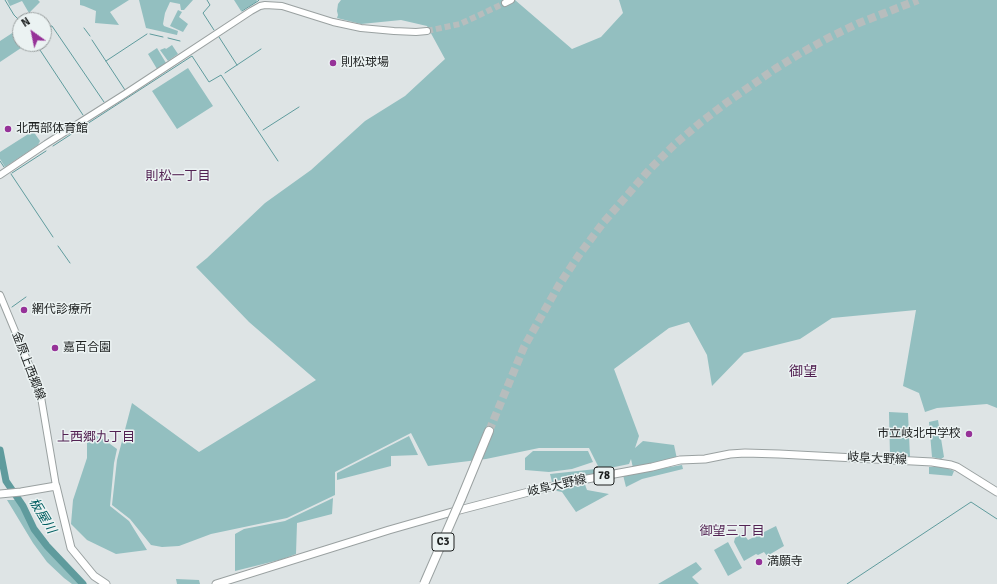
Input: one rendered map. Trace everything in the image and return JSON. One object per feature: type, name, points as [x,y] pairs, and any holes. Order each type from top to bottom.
[{"type":"highway","name":"C3","points":[[424,584],[462,499],[489,431]]},
{"type":"main road","name":"岐阜大野線","points":[[216,584],[394,529],[540,489],[680,460],[705,459],[745,452],[932,462],[951,465],[997,492]]},
{"type":"main road","points":[[2,494],[56,486],[71,548],[94,576],[106,584]]},
{"type":"street","points":[[0,175],[260,6],[282,6],[333,22],[362,28],[394,31],[427,31]]},
{"type":"street","name":"金原上西郷線","points":[[0,295],[40,391],[56,486]]},
{"type":"shaded area","points":[[7,0],[38,0],[40,2],[30,12],[28,12],[22,1],[10,6]]},
{"type":"shaded area","points":[[80,0],[129,0],[110,12],[119,25],[95,23],[96,11],[80,5]]},
{"type":"shaded area","points":[[139,0],[193,0],[184,10],[181,10],[180,4],[170,2],[165,13],[163,24],[164,26],[178,31],[177,35],[146,28]]},
{"type":"shaded area","points":[[234,0],[257,0],[241,11]]},
{"type":"shaded area","points":[[341,0],[515,0],[572,49],[601,37],[623,13],[619,0],[997,0],[997,408],[987,404],[937,408],[925,412],[919,393],[903,386],[916,310],[832,318],[800,339],[744,353],[712,386],[707,355],[689,322],[669,328],[614,369],[639,436],[635,448],[643,441],[674,445],[677,459],[633,468],[631,459],[629,464],[600,470],[589,448],[539,448],[486,459],[428,466],[411,433],[335,472],[335,495],[287,518],[211,534],[179,546],[162,547],[151,545],[130,519],[112,505],[117,460],[132,403],[199,452],[316,380],[249,322],[196,267],[265,203],[311,170],[365,121],[405,96],[445,59],[427,26],[401,20],[361,24],[337,18],[338,4]]},
{"type":"shaded area","points":[[178,10],[182,12],[179,17],[188,24],[183,32],[170,26]]},
{"type":"shaded area","points":[[12,33],[12,52],[15,52],[0,62],[0,41]]},
{"type":"shaded area","points":[[172,45],[178,54],[168,61],[160,50],[166,49]]},
{"type":"shaded area","points":[[157,48],[166,63],[157,69],[148,54]]},
{"type":"shaded area","points":[[188,68],[213,106],[177,129],[152,91]]},
{"type":"shaded area","points":[[33,131],[40,141],[38,145],[5,167],[0,159],[0,152]]},
{"type":"shaded area","points":[[889,412],[908,413],[910,457],[890,456]]},
{"type":"shaded area","points":[[938,420],[944,457],[941,459],[932,457],[929,422]]},
{"type":"shaded area","points":[[93,434],[117,449],[114,463],[110,506],[129,521],[147,550],[116,554],[87,540],[71,524],[73,500],[87,458],[87,440]]},
{"type":"shaded area","points":[[409,436],[418,455],[391,456],[391,466],[337,480],[337,473]]},
{"type":"shaded area","points":[[533,451],[588,451],[593,462],[572,469],[549,472],[525,470],[525,458]]},
{"type":"shaded area","points":[[682,465],[683,469],[642,479],[626,487],[623,475]]},
{"type":"shaded area","points":[[929,467],[944,467],[954,471],[952,476],[929,474]]},
{"type":"shaded area","points":[[596,469],[598,473],[552,482],[550,474]]},
{"type":"shaded area","points":[[584,482],[587,490],[609,494],[576,512],[562,492],[557,491],[555,488]]},
{"type":"shaded area","points":[[333,498],[332,514],[297,523],[296,554],[283,559],[235,571],[235,534],[244,529],[285,521]]},
{"type":"shaded area","points":[[7,500],[18,500],[28,523],[39,540],[79,584],[72,584],[47,562],[33,543]]},
{"type":"shaded area","points":[[776,526],[784,546],[767,556],[764,552],[758,555],[756,554],[744,561],[734,542],[735,538],[743,533],[748,540]]},
{"type":"shaded area","points":[[728,542],[742,568],[728,576],[714,550]]},
{"type":"shaded area","points":[[696,562],[702,569],[692,577],[699,584],[658,584]]},
{"type":"shaded area","points":[[176,579],[199,580],[200,584],[177,584]]},
{"type":"waterway","points":[[5,0],[12,12]]},
{"type":"waterway","points":[[207,0],[210,5],[203,13],[214,30]]},
{"type":"waterway","points":[[242,11],[259,0]]},
{"type":"waterway","points":[[52,26],[104,102]]},
{"type":"waterway","points":[[84,28],[90,36]]},
{"type":"waterway","points":[[106,61],[147,34]]},
{"type":"waterway","points":[[150,34],[163,37]]},
{"type":"waterway","points":[[219,37],[237,65]]},
{"type":"waterway","points":[[168,38],[180,41]]},
{"type":"waterway","points":[[92,40],[125,90]]},
{"type":"waterway","points":[[225,73],[261,49]]},
{"type":"waterway","points":[[41,52],[83,115]]},
{"type":"waterway","points":[[53,146],[192,56],[209,82],[221,75],[278,161]]},
{"type":"waterway","points":[[263,130],[299,107]]},
{"type":"waterway","points":[[12,173],[46,151]]},
{"type":"waterway","points":[[0,161],[4,167]]},
{"type":"waterway","points":[[11,174],[53,237]]},
{"type":"waterway","points":[[58,246],[70,263]]},
{"type":"waterway","points":[[12,307],[26,297]]},
{"type":"waterway","name":"板屋川","points":[[0,450],[6,481],[23,506],[34,529],[47,546],[83,584]]},
{"type":"waterway","points":[[847,584],[971,502],[997,519]]},
{"type":"tunnel","points":[[489,431],[524,347],[559,285],[603,223],[650,169],[675,144],[700,123],[775,69],[830,37],[859,23],[918,0]]},
{"type":"tunnel","points":[[427,31],[460,24],[505,3]]},
{"type":"place","name":"則松球場","points":[[333,63]]},
{"type":"place","name":"北西部体育館","points":[[8,129]]},
{"type":"place","name":"網代診療所","points":[[24,310]]},
{"type":"place","name":"嘉百合園","points":[[55,348]]},
{"type":"place","name":"市立岐北中学校","points":[[969,434]]},
{"type":"place","name":"満願寺","points":[[759,562]]},
{"type":"district","name":"則松一丁目","points":[[178,177]]},
{"type":"district","name":"御望","points":[[803,372]]},
{"type":"district","name":"上西郷九丁目","points":[[96,438]]},
{"type":"district","name":"御望三丁目","points":[[732,532]]}]
